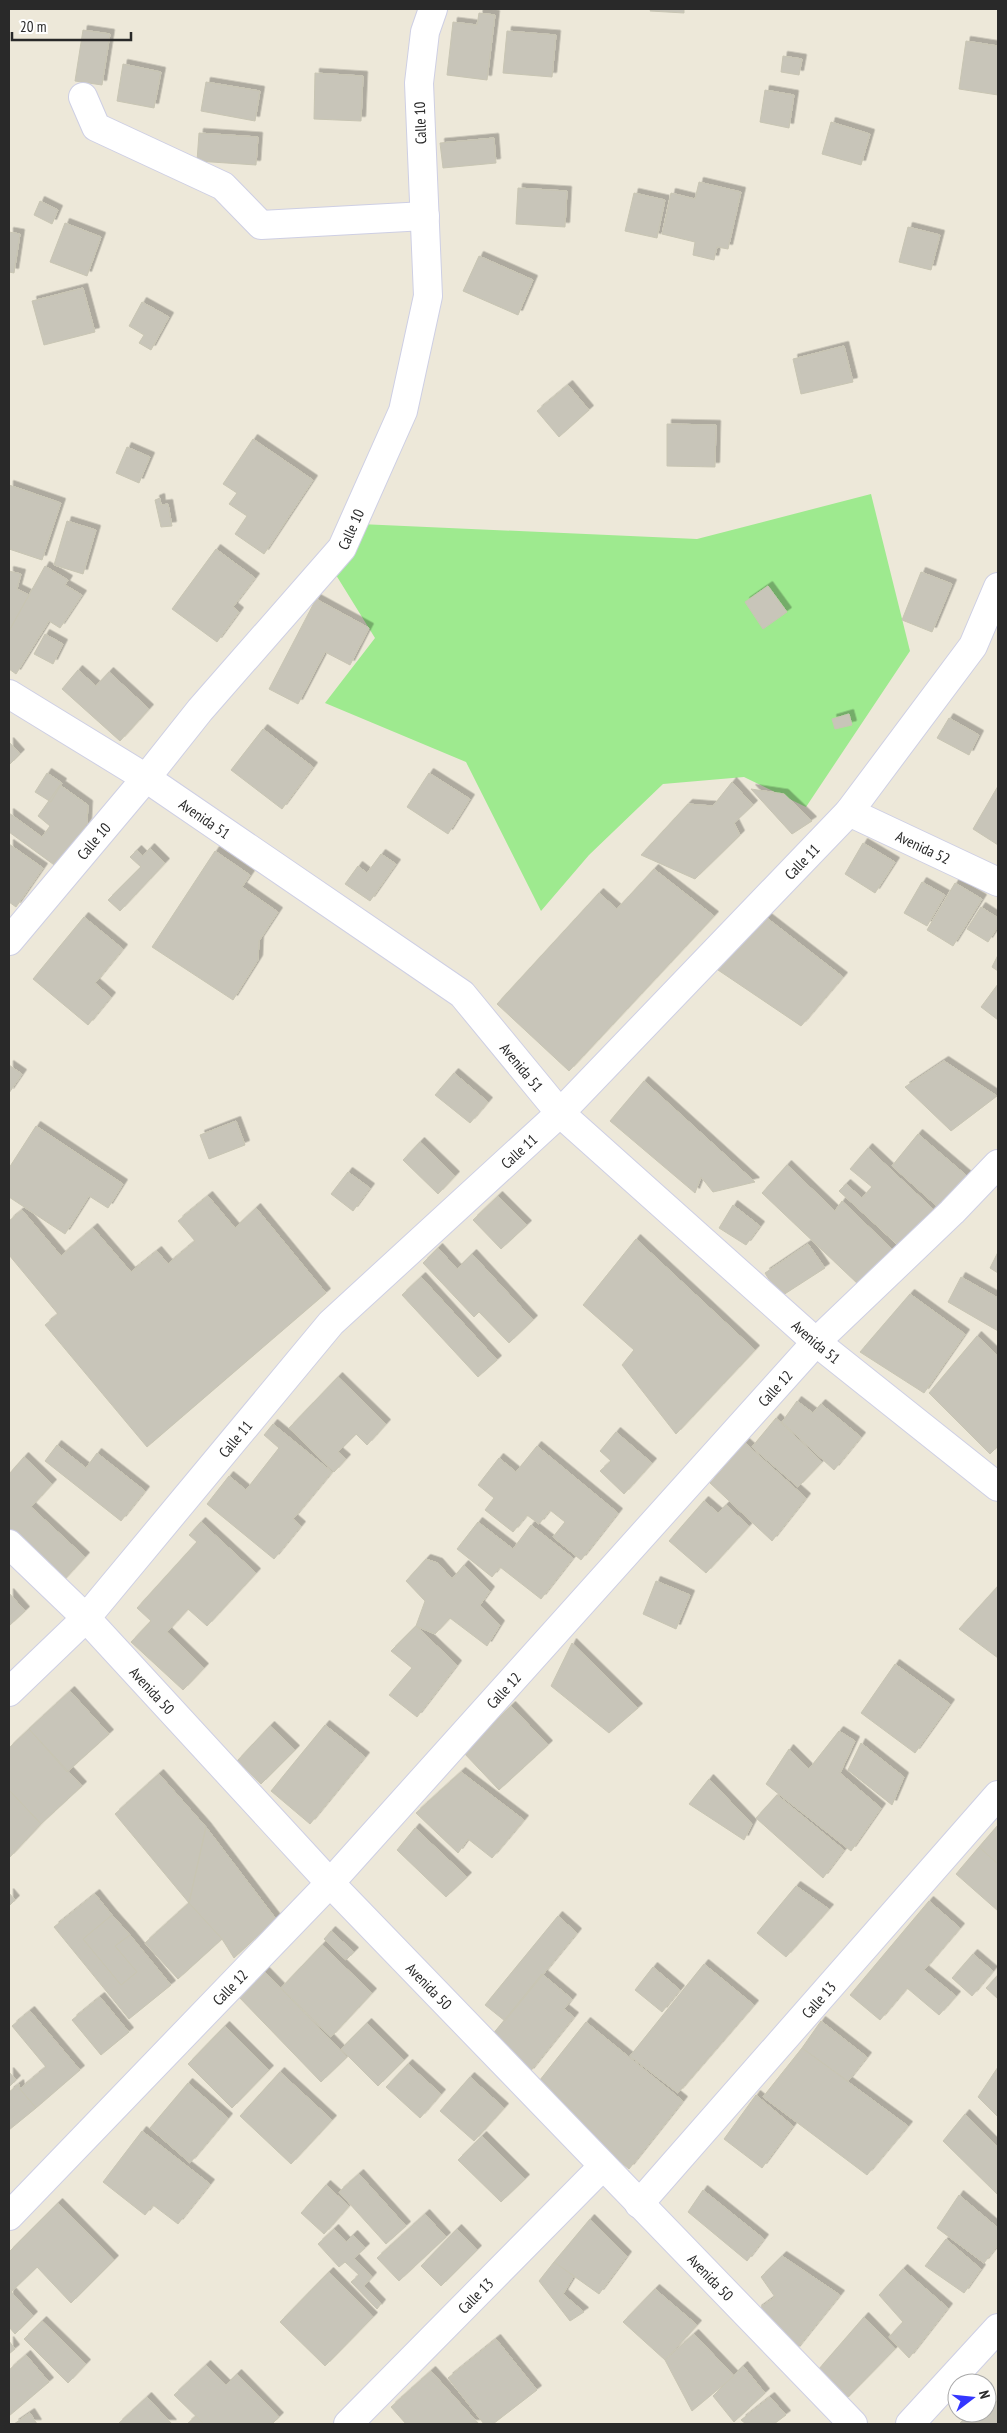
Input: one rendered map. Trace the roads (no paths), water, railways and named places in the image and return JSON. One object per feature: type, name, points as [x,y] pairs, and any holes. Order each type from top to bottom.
[{"type":"street","name":"Calle 10","points":[[9,941],[146,778],[200,710],[342,548],[403,411],[428,296],[419,83],[425,32],[433,9]]},
{"type":"street","points":[[83,97],[96,127],[223,186],[261,225],[425,216]]},
{"type":"street","name":"Calle 11","points":[[9,1692],[86,1618],[331,1323],[560,1113],[849,812],[973,646],[998,587]]},
{"type":"street","name":"Avenida 51","points":[[9,694],[146,778],[462,994],[560,1113],[816,1342],[998,1487]]},
{"type":"street","name":"Avenida 52","points":[[849,812],[998,882]]},
{"type":"street","name":"Calle 12","points":[[9,2216],[330,1883],[816,1342],[952,1212],[998,1164]]},
{"type":"street","name":"Avenida 50","points":[[9,1544],[86,1618],[330,1883],[853,2424]]},
{"type":"street","name":"Calle 13","points":[[639,2204],[998,1795]]},
{"type":"street","name":"Calle 13","points":[[348,2424],[603,2166]]},
{"type":"street","points":[[910,2424],[998,2328]]}]
